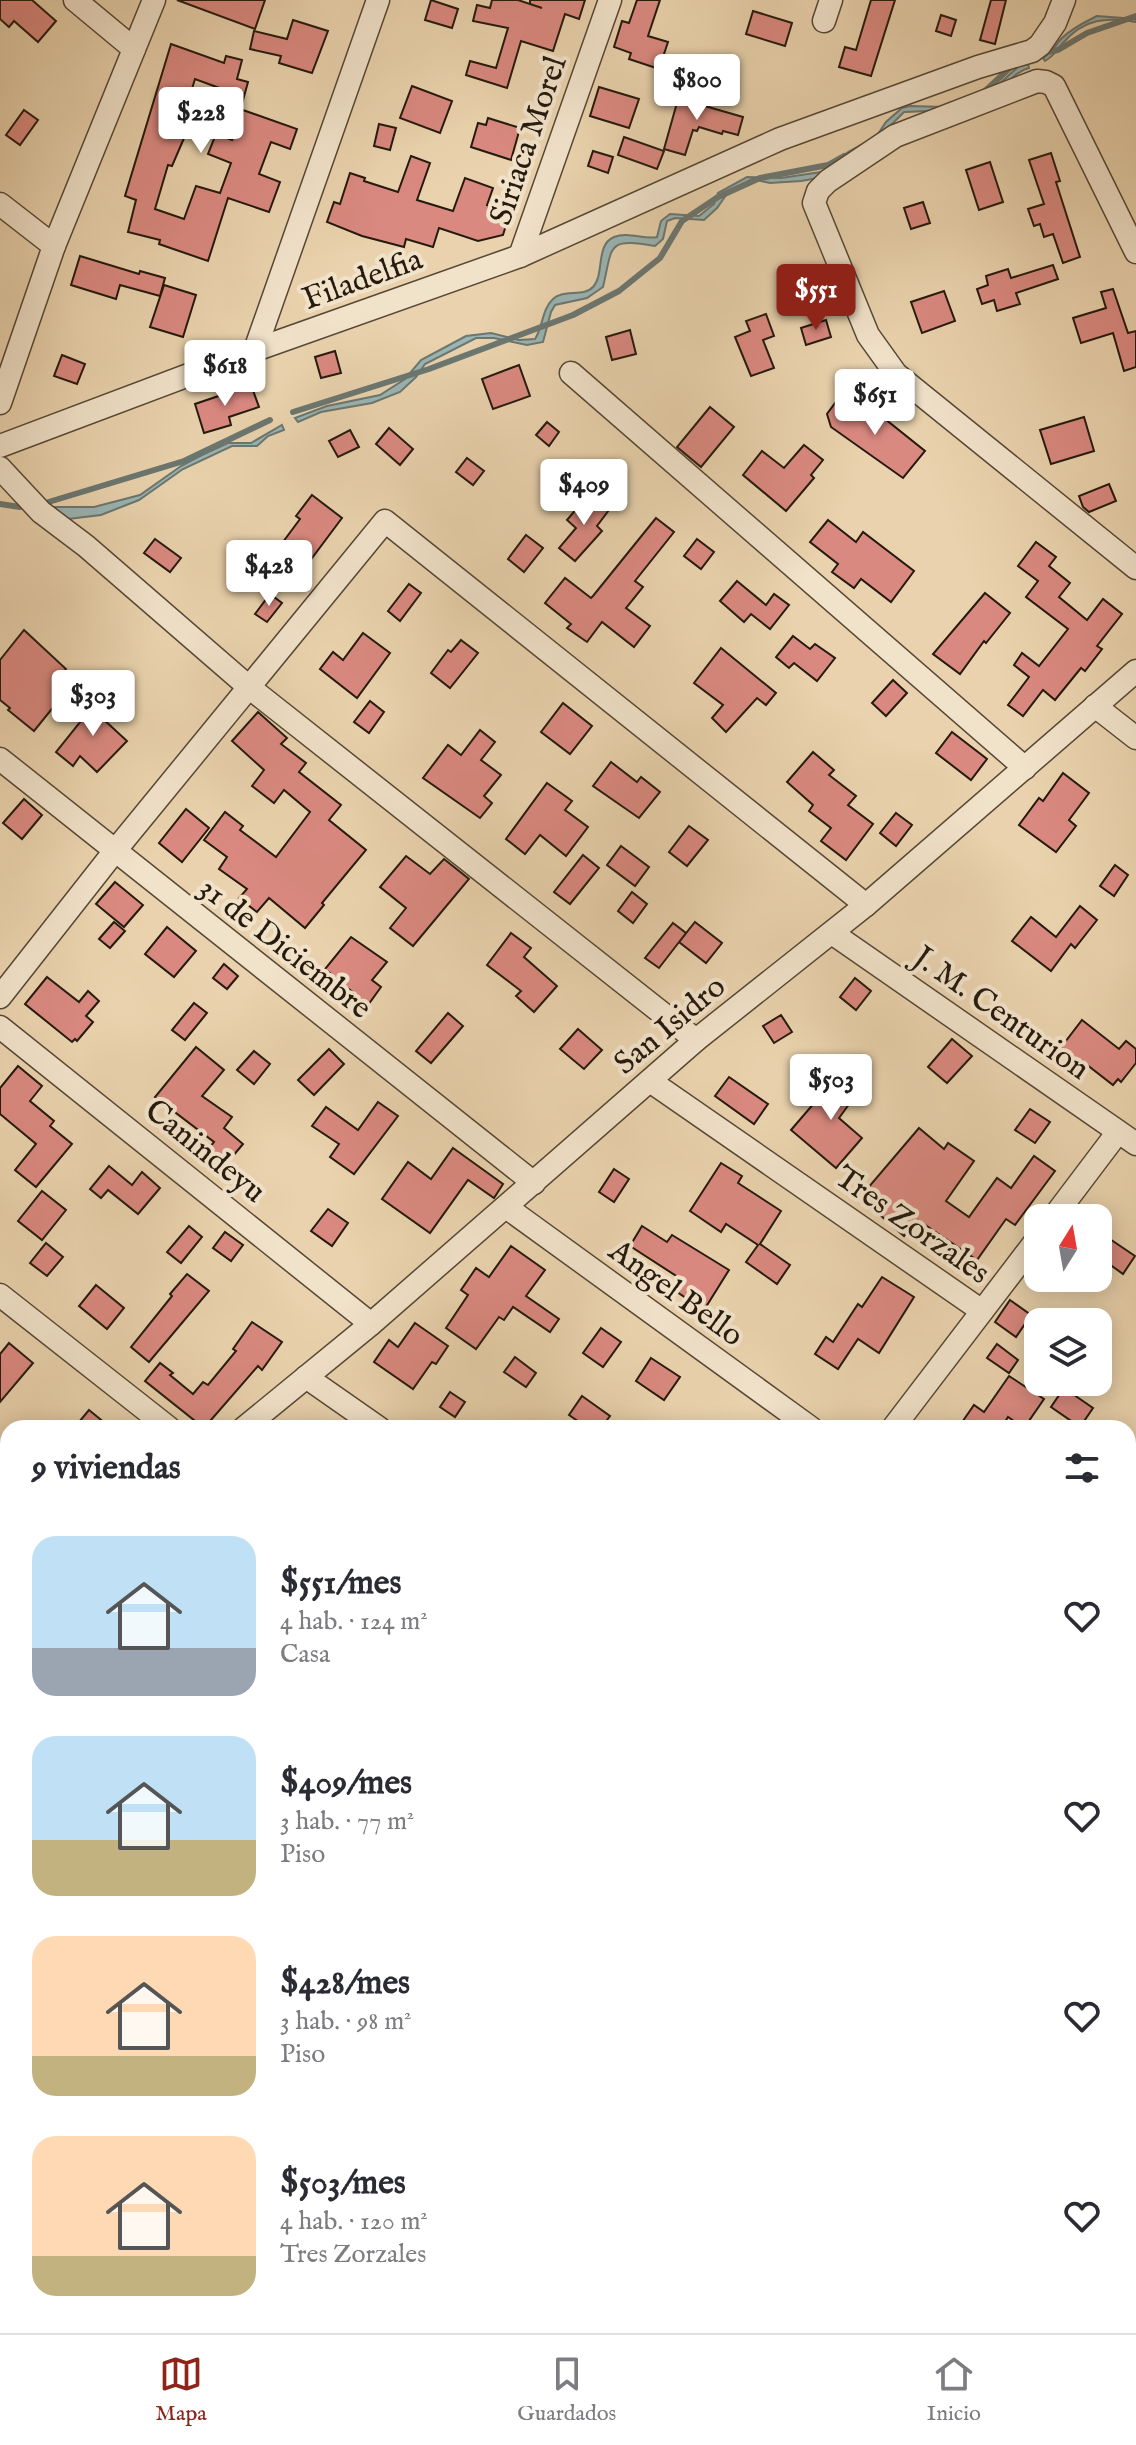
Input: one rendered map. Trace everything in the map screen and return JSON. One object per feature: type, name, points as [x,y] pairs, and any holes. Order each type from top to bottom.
[{"type":"street","points":[[75,0],[134,49]]},
{"type":"street","points":[[0,403],[54,246],[154,0]]},
{"type":"street","points":[[255,350],[378,0]]},
{"type":"street","name":"Siriaca Morel","points":[[520,256],[610,0]]},
{"type":"street","name":"Filadelfia","points":[[0,446],[255,350],[520,256],[780,139],[978,67],[1032,51],[1055,23],[1064,0]]},
{"type":"street","points":[[1136,252],[1054,86],[1046,82],[1037,81],[895,136],[828,181],[818,191],[814,203],[868,335],[896,374],[1136,568]]},
{"type":"street","points":[[0,204],[54,246]]},
{"type":"street","points":[[571,373],[1025,768]]},
{"type":"street","points":[[0,468],[41,512],[86,546],[250,688],[696,1040]]},
{"type":"street","points":[[0,997],[114,852],[385,521],[866,905]]},
{"type":"street","name":"San Isidro","points":[[254,1420],[371,1324],[696,1040],[866,905],[1136,671]]},
{"type":"street","points":[[1095,706],[1136,738]]},
{"type":"street","name":"31 de Diciembre","points":[[0,759],[534,1183]]},
{"type":"street","name":"J. M. Centurion","points":[[832,933],[1127,1138]]},
{"type":"street","name":"Canindeyu","points":[[0,1027],[371,1324]]},
{"type":"street","name":"Tres Zorzales","points":[[650,1081],[982,1311]]},
{"type":"street","points":[[1066,1204],[1127,1138]]},
{"type":"street","name":"Angel Bello","points":[[506,1207],[800,1420]]},
{"type":"street","points":[[899,1420],[1024,1256]]},
{"type":"street","points":[[0,1295],[159,1420]]},
{"type":"street","points":[[306,1377],[368,1420]]},
{"type":"water","points":[[1097,16],[1136,19],[1136,22],[1106,20],[1088,24],[1079,28],[1045,61],[1043,58],[1066,34]]},
{"type":"water","points":[[1028,64],[1029,68],[1000,91],[974,105],[904,112],[868,148],[851,155],[831,172],[818,178],[770,183],[752,179],[729,191],[704,220],[675,218],[667,221],[663,239],[655,246],[620,244],[611,253],[603,287],[587,298],[555,305],[543,342],[527,345],[494,338],[476,338],[425,364],[400,392],[372,403],[321,412],[298,422],[295,418],[327,406],[380,395],[405,379],[421,360],[466,336],[491,333],[519,340],[535,339],[553,299],[593,287],[599,275],[604,246],[614,237],[657,237],[661,221],[670,214],[699,216],[714,204],[718,193],[747,177],[781,178],[821,172],[876,137],[886,122],[902,108],[944,107],[988,94],[1020,65]]},
{"type":"water","points":[[282,425],[284,430],[268,436],[257,446],[232,446],[183,469],[139,500],[101,515],[60,520],[46,507],[94,507],[140,495],[202,455],[228,443],[251,443]]},
{"type":"building","points":[[0,0],[32,0],[56,21],[38,42],[14,21],[9,27],[0,19]]},
{"type":"building","points":[[177,0],[265,0],[255,29]]},
{"type":"building","points":[[431,0],[458,9],[452,28],[425,20]]},
{"type":"building","points":[[492,0],[518,0],[530,4],[530,0],[585,0],[579,19],[565,14],[553,51],[521,41],[507,88],[466,75],[470,61],[496,68],[508,28],[473,21],[477,5],[490,8]]},
{"type":"building","points":[[637,0],[660,0],[648,36],[668,42],[659,69],[629,59],[631,53],[614,47],[622,21],[629,23]]},
{"type":"building","points":[[871,0],[895,0],[871,76],[839,67],[845,47],[856,50]]},
{"type":"building","points":[[991,0],[1006,0],[995,44],[980,40]]},
{"type":"building","points":[[753,11],[792,23],[785,46],[746,34]]},
{"type":"building","points":[[941,15],[956,20],[951,36],[936,31]]},
{"type":"building","points":[[293,20],[328,31],[312,73],[279,63],[281,56],[250,49],[254,31],[287,39]]},
{"type":"building","points":[[171,44],[224,63],[226,56],[242,60],[237,79],[248,82],[240,111],[218,105],[222,89],[195,79],[185,112],[194,115],[172,166],[168,165],[155,209],[184,219],[196,186],[220,193],[231,163],[208,154],[216,134],[232,140],[243,110],[297,129],[290,149],[271,142],[259,174],[280,182],[269,212],[228,198],[208,261],[159,244],[160,240],[128,232],[136,200],[125,196]]},
{"type":"building","points":[[412,86],[452,101],[440,133],[400,118]]},
{"type":"building","points":[[599,87],[639,99],[629,128],[590,116]]},
{"type":"building","points":[[680,92],[707,100],[705,106],[743,117],[738,135],[699,127],[697,131],[693,130],[685,155],[664,149]]},
{"type":"building","points":[[24,110],[38,120],[20,145],[6,135]]},
{"type":"building","points":[[488,118],[520,128],[511,160],[471,147],[478,123],[486,125]]},
{"type":"building","points":[[379,124],[396,128],[390,150],[374,146]]},
{"type":"building","points":[[624,137],[664,151],[657,169],[618,155]]},
{"type":"building","points":[[593,151],[613,157],[608,173],[588,166]]},
{"type":"building","points":[[1051,153],[1060,181],[1056,182],[1080,257],[1063,263],[1053,234],[1044,237],[1040,224],[1034,226],[1028,209],[1044,204],[1029,160]]},
{"type":"building","points":[[411,156],[430,163],[417,200],[453,211],[465,178],[493,188],[487,205],[510,212],[503,235],[478,241],[439,228],[433,247],[406,239],[404,247],[362,236],[327,222],[334,202],[340,204],[350,173],[398,192]]},
{"type":"building","points":[[990,162],[1003,202],[979,210],[966,170]]},
{"type":"building","points":[[923,202],[930,223],[911,229],[904,208]]},
{"type":"building","points":[[80,256],[139,274],[140,271],[165,278],[160,296],[120,285],[116,299],[71,285]]},
{"type":"building","points":[[1053,265],[1058,279],[1016,293],[1020,304],[997,311],[994,300],[982,304],[977,289],[988,285],[986,276],[1008,269],[1011,278]]},
{"type":"building","points":[[164,285],[196,295],[183,337],[150,327]]},
{"type":"building","points":[[1113,289],[1128,333],[1136,331],[1136,367],[1124,371],[1113,333],[1081,343],[1073,318],[1106,308],[1101,292]]},
{"type":"building","points":[[944,291],[955,321],[922,333],[911,302]]},
{"type":"building","points":[[766,314],[774,336],[763,340],[774,368],[751,376],[735,337],[750,331],[746,321]]},
{"type":"building","points":[[826,320],[831,337],[806,345],[801,328]]},
{"type":"building","points":[[630,330],[636,354],[612,360],[606,337]]},
{"type":"building","points":[[335,351],[341,373],[321,378],[315,357]]},
{"type":"building","points":[[62,355],[85,364],[77,384],[54,376]]},
{"type":"building","points":[[519,365],[530,396],[493,409],[482,379]]},
{"type":"building","points":[[251,385],[259,407],[229,417],[231,425],[204,433],[195,404]]},
{"type":"building","points":[[841,395],[870,418],[875,411],[925,451],[903,478],[831,427],[827,414]]},
{"type":"building","points":[[710,407],[734,427],[701,467],[677,447]]},
{"type":"building","points":[[1084,417],[1094,451],[1051,464],[1040,430]]},
{"type":"building","points":[[547,422],[559,432],[549,446],[536,435]]},
{"type":"building","points":[[389,428],[413,449],[400,465],[376,444]]},
{"type":"building","points":[[350,430],[359,447],[338,457],[329,441]]},
{"type":"building","points":[[804,445],[823,460],[811,475],[814,478],[786,511],[743,475],[762,451],[784,468]]},
{"type":"building","points":[[467,458],[484,471],[473,485],[456,472]]},
{"type":"building","points":[[1109,484],[1116,501],[1089,512],[1083,507],[1079,496]]},
{"type":"building","points":[[589,494],[609,510],[597,526],[602,531],[575,561],[559,548],[576,528],[567,520]]},
{"type":"building","points":[[312,495],[342,518],[306,566],[280,546],[300,519],[296,516]]},
{"type":"building","points":[[656,518],[674,532],[635,581],[643,587],[626,608],[650,626],[634,647],[602,622],[587,642],[567,628],[571,624],[545,603],[565,578],[591,598]]},
{"type":"building","points":[[828,520],[856,542],[863,532],[914,571],[891,602],[861,579],[854,588],[832,572],[838,564],[810,542]]},
{"type":"building","points":[[526,535],[543,548],[524,572],[508,559]]},
{"type":"building","points":[[155,539],[181,558],[170,572],[144,553]]},
{"type":"building","points":[[697,539],[714,552],[701,569],[684,556]]},
{"type":"building","points":[[1036,542],[1056,557],[1049,566],[1070,583],[1059,597],[1087,620],[1103,599],[1122,614],[1097,646],[1102,649],[1085,671],[1081,668],[1055,700],[1043,690],[1023,716],[1008,705],[1029,677],[1014,665],[1022,653],[1039,666],[1068,629],[1026,597],[1038,581],[1018,566]]},
{"type":"building","points":[[737,581],[766,605],[774,594],[789,605],[770,629],[751,614],[744,622],[720,601]]},
{"type":"building","points":[[409,584],[421,593],[400,621],[388,611]]},
{"type":"building","points":[[985,593],[1010,613],[960,674],[933,654]]},
{"type":"building","points":[[270,594],[282,603],[267,622],[255,614]]},
{"type":"building","points":[[24,630],[66,669],[53,685],[64,694],[34,731],[0,700],[0,660]]},
{"type":"building","points":[[363,633],[390,653],[357,698],[320,669],[333,652],[343,660]]},
{"type":"building","points":[[793,636],[810,649],[815,644],[835,658],[817,681],[794,663],[789,668],[776,657]]},
{"type":"building","points":[[461,640],[478,653],[450,688],[431,673],[448,650],[451,652]]},
{"type":"building","points":[[721,648],[776,693],[766,705],[757,698],[726,732],[712,718],[723,705],[694,683]]},
{"type":"building","points":[[893,680],[907,693],[886,716],[872,703]]},
{"type":"building","points":[[99,692],[112,702],[101,717],[127,741],[97,772],[80,756],[73,766],[56,752],[89,711],[86,709]]},
{"type":"building","points":[[370,701],[384,712],[369,733],[354,722]]},
{"type":"building","points":[[563,703],[592,726],[570,754],[541,732]]},
{"type":"building","points":[[258,712],[287,738],[281,744],[306,763],[299,772],[341,805],[329,820],[366,850],[305,928],[269,898],[257,912],[239,898],[247,889],[219,869],[227,857],[204,840],[225,812],[243,826],[240,830],[276,857],[310,812],[284,790],[274,803],[252,786],[264,770],[232,741]]},
{"type":"building","points":[[480,730],[495,742],[481,760],[501,775],[484,796],[492,803],[480,818],[423,778],[448,745],[461,755]]},
{"type":"building","points":[[952,732],[987,759],[971,780],[936,753]]},
{"type":"building","points":[[813,752],[834,770],[829,775],[856,796],[848,805],[873,824],[846,860],[821,841],[831,828],[809,811],[813,805],[787,782]]},
{"type":"building","points":[[611,762],[637,782],[641,777],[660,792],[639,818],[593,786]]},
{"type":"building","points":[[1063,773],[1089,793],[1069,820],[1076,826],[1056,852],[1019,825],[1039,798],[1043,801]]},
{"type":"building","points":[[547,783],[572,801],[565,810],[588,827],[566,856],[540,835],[525,854],[506,839]]},
{"type":"building","points":[[24,799],[42,815],[22,839],[3,823]]},
{"type":"building","points":[[186,809],[209,828],[182,862],[159,843]]},
{"type":"building","points":[[896,813],[912,825],[896,846],[880,833]]},
{"type":"building","points":[[689,826],[708,840],[687,866],[669,852]]},
{"type":"building","points":[[621,846],[649,867],[635,886],[607,865]]},
{"type":"building","points":[[583,855],[599,868],[570,904],[554,892]]},
{"type":"building","points":[[406,856],[430,874],[444,859],[469,879],[413,946],[390,928],[406,908],[380,887]]},
{"type":"building","points":[[1115,865],[1128,875],[1114,896],[1100,886]]},
{"type":"building","points":[[115,882],[143,905],[124,927],[96,904]]},
{"type":"building","points":[[632,892],[647,904],[633,923],[618,911]]},
{"type":"building","points":[[1080,906],[1097,920],[1075,948],[1071,944],[1051,971],[1012,941],[1031,917],[1056,937]]},
{"type":"building","points":[[114,922],[125,931],[110,948],[99,939]]},
{"type":"building","points":[[695,922],[722,943],[706,963],[679,942]]},
{"type":"building","points":[[673,923],[686,933],[659,968],[645,958]]},
{"type":"building","points":[[167,927],[196,951],[174,977],[145,954]]},
{"type":"building","points":[[511,933],[531,948],[524,957],[557,986],[534,1012],[516,996],[521,991],[487,965]]},
{"type":"building","points":[[351,937],[387,962],[372,980],[381,987],[368,1005],[325,969]]},
{"type":"building","points":[[224,964],[238,976],[227,989],[213,978]]},
{"type":"building","points":[[47,977],[79,1002],[88,991],[99,1001],[86,1016],[93,1022],[77,1041],[72,1042],[25,1004]]},
{"type":"building","points":[[855,978],[871,991],[856,1010],[840,997]]},
{"type":"building","points":[[194,1003],[207,1013],[185,1040],[172,1030]]},
{"type":"building","points":[[448,1013],[463,1026],[431,1063],[416,1051]]},
{"type":"building","points":[[781,1015],[792,1032],[774,1043],[763,1026]]},
{"type":"building","points":[[1082,1020],[1119,1049],[1126,1041],[1136,1049],[1136,1063],[1121,1082],[1118,1079],[1113,1085],[1082,1061],[1079,1066],[1059,1050]]},
{"type":"building","points":[[578,1029],[602,1050],[584,1069],[560,1049]]},
{"type":"building","points":[[952,1039],[972,1056],[947,1083],[928,1067]]},
{"type":"building","points":[[196,1047],[224,1070],[202,1096],[232,1117],[224,1128],[243,1144],[227,1163],[209,1148],[214,1142],[155,1097]]},
{"type":"building","points":[[329,1049],[344,1064],[314,1095],[298,1080]]},
{"type":"building","points":[[254,1051],[270,1064],[254,1084],[237,1070]]},
{"type":"building","points":[[18,1066],[42,1086],[30,1101],[54,1121],[50,1126],[72,1144],[36,1187],[15,1170],[36,1144],[0,1114],[0,1088]]},
{"type":"building","points":[[843,1070],[863,1085],[839,1118],[862,1138],[836,1168],[791,1130],[821,1095],[824,1097]]},
{"type":"building","points":[[729,1077],[768,1104],[754,1124],[715,1096]]},
{"type":"building","points":[[378,1102],[398,1116],[354,1174],[330,1157],[339,1144],[312,1126],[326,1107],[358,1130]]},
{"type":"building","points":[[1030,1109],[1050,1122],[1035,1143],[1015,1130]]},
{"type":"building","points":[[919,1128],[944,1149],[948,1143],[974,1161],[946,1201],[969,1217],[997,1178],[1011,1188],[1034,1156],[1055,1171],[1031,1204],[1024,1204],[1024,1213],[1015,1225],[1006,1219],[977,1260],[918,1220],[904,1236],[864,1201],[872,1193],[867,1189]]},
{"type":"building","points":[[453,1148],[503,1184],[494,1198],[468,1180],[430,1233],[382,1199],[408,1162],[431,1179]]},
{"type":"building","points":[[721,1163],[742,1176],[738,1183],[781,1211],[760,1244],[790,1265],[777,1284],[746,1262],[758,1245],[726,1224],[721,1232],[690,1211]]},
{"type":"building","points":[[109,1166],[132,1185],[142,1172],[160,1188],[138,1214],[108,1190],[101,1198],[90,1189]]},
{"type":"building","points":[[614,1169],[629,1179],[614,1202],[599,1192]]},
{"type":"building","points":[[42,1191],[66,1210],[42,1240],[18,1221]]},
{"type":"building","points":[[328,1209],[348,1223],[332,1246],[311,1231]]},
{"type":"building","points":[[189,1226],[202,1237],[181,1263],[167,1252]]},
{"type":"building","points":[[642,1226],[667,1242],[672,1235],[729,1270],[704,1310],[677,1292],[684,1281],[630,1246]]},
{"type":"building","points":[[225,1232],[243,1245],[231,1261],[213,1248]]},
{"type":"building","points":[[1112,1240],[1135,1256],[1123,1274],[1112,1266]]},
{"type":"building","points":[[46,1243],[63,1257],[47,1276],[30,1263]]},
{"type":"building","points":[[511,1246],[545,1270],[526,1296],[559,1319],[550,1332],[513,1307],[504,1320],[499,1317],[476,1349],[446,1328],[468,1295],[461,1290],[476,1268],[489,1277]]},
{"type":"building","points":[[187,1274],[209,1291],[149,1362],[131,1347]]},
{"type":"building","points":[[882,1277],[914,1297],[879,1353],[858,1339],[838,1369],[815,1354],[826,1337],[833,1342],[858,1304],[862,1307]]},
{"type":"building","points":[[96,1285],[124,1308],[107,1329],[79,1306]]},
{"type":"building","points":[[1010,1300],[1024,1310],[1024,1325],[1016,1337],[995,1322]]},
{"type":"building","points":[[252,1322],[282,1342],[262,1370],[258,1366],[211,1420],[194,1420],[145,1381],[160,1363],[193,1394],[203,1382],[208,1385],[236,1351],[233,1349]]},
{"type":"building","points":[[415,1323],[448,1346],[413,1389],[374,1362],[389,1340],[398,1347]]},
{"type":"building","points":[[601,1328],[621,1342],[603,1367],[583,1353]]},
{"type":"building","points":[[9,1343],[33,1363],[0,1402],[0,1354]]},
{"type":"building","points":[[997,1344],[1018,1360],[1009,1373],[987,1358]]},
{"type":"building","points":[[515,1357],[536,1373],[526,1387],[504,1372]]},
{"type":"building","points":[[651,1358],[680,1377],[664,1400],[636,1381]]},
{"type":"building","points":[[1009,1376],[1024,1386],[1024,1396],[1044,1399],[1030,1420],[1008,1417],[1006,1420],[964,1420],[974,1405],[984,1412]]},
{"type":"building","points":[[450,1392],[465,1402],[455,1417],[440,1407]]},
{"type":"building","points":[[582,1396],[610,1416],[607,1420],[576,1420],[569,1415]]},
{"type":"building","points":[[1059,1396],[1076,1396],[1093,1408],[1085,1420],[1070,1420],[1051,1407]]},
{"type":"building","points":[[89,1410],[101,1420],[81,1420]]},
{"type":"waterway","points":[[1042,53],[1058,50],[1087,33],[1136,16]]},
{"type":"waterway","points":[[984,92],[1014,64]]},
{"type":"waterway","points":[[293,412],[429,369],[573,315],[619,291],[660,258],[682,221],[718,197],[760,178],[828,165],[844,156]]},
{"type":"waterway","points":[[42,504],[184,461],[270,420]]},
{"type":"waterway","points":[[0,504],[20,507]]}]
